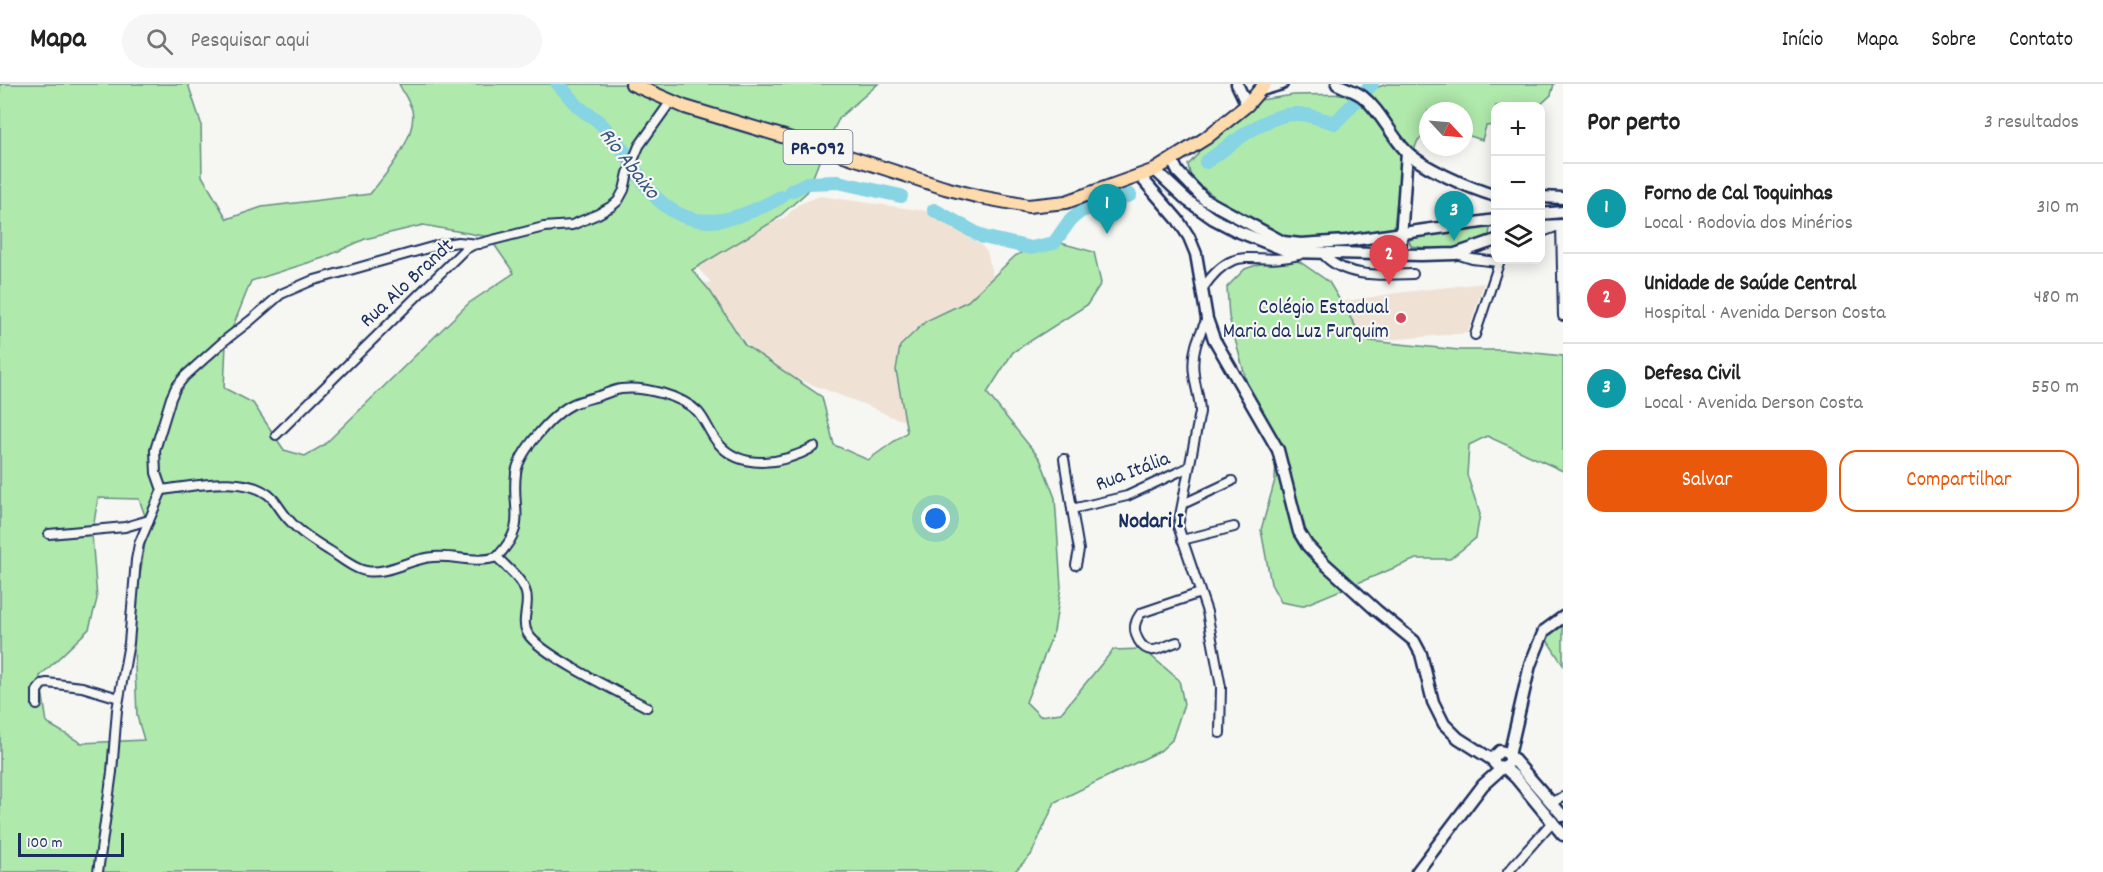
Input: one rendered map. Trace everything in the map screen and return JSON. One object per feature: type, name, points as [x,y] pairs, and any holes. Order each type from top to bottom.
[{"type":"main road","name":"PR-092","points":[[632,84],[685,107],[945,188],[1017,204],[1046,205],[1066,202],[1155,170],[1206,138],[1247,105],[1262,88]]},
{"type":"street","points":[[1237,84],[1247,105]]},
{"type":"street","points":[[1262,88],[1282,84]]},
{"type":"street","points":[[1337,84],[1361,96],[1375,110],[1407,152],[1428,166],[1491,194]]},
{"type":"street","name":"Rua Alo Brandt","points":[[276,435],[464,250],[544,227],[572,225],[598,214],[618,201],[639,147],[671,101]]},
{"type":"street","points":[[1400,253],[1407,152]]},
{"type":"street","points":[[1172,160],[1178,171],[1204,199],[1283,242],[1301,244],[1400,234],[1491,221]]},
{"type":"street","points":[[1155,170],[1188,201],[1212,218],[1281,250],[1304,254]]},
{"type":"street","points":[[1140,176],[1178,220],[1189,237],[1196,254],[1207,319],[1214,339],[1278,450],[1299,532],[1323,562],[1414,641],[1426,667],[1433,702],[1439,717],[1451,733],[1473,748],[1502,759],[1551,802],[1563,835]]},
{"type":"street","points":[[1545,197],[1563,198]]},
{"type":"street","points":[[1545,214],[1563,212]]},
{"type":"street","points":[[1545,226],[1562,225]]},
{"type":"street","points":[[1545,231],[1562,225]]},
{"type":"street","points":[[1562,225],[1563,316]]},
{"type":"street","points":[[98,872],[112,772],[119,698],[129,643],[136,560],[139,544],[162,490],[156,473],[155,450],[176,387],[224,341],[281,294],[311,281],[439,245],[458,242],[479,244]]},
{"type":"street","points":[[1203,288],[1217,269],[1235,259],[1257,257],[1284,259],[1304,254],[1322,253],[1455,254],[1491,242]]},
{"type":"street","points":[[1322,253],[1329,261],[1371,275],[1413,274]]},
{"type":"street","points":[[1455,254],[1472,259],[1491,260]]},
{"type":"street","points":[[1475,335],[1498,264]]},
{"type":"street","points":[[1207,319],[1194,346],[1193,373],[1200,400],[1200,412],[1178,526],[1207,612],[1221,687],[1220,733]]},
{"type":"street","points":[[162,490],[219,482],[263,491],[292,524],[344,560],[367,571],[380,571],[424,557],[451,557],[478,561],[497,557],[512,537],[517,523],[514,492],[519,461],[527,448],[572,405],[621,389],[654,391],[687,403],[699,413],[718,444],[728,453],[752,463],[794,456],[814,447]]},
{"type":"street","points":[[1064,459],[1079,550],[1076,566]]},
{"type":"street","name":"Rua Itália","points":[[1072,510],[1127,496],[1189,467]]},
{"type":"street","points":[[1183,504],[1232,481]]},
{"type":"street","points":[[50,534],[125,527],[149,520]]},
{"type":"street","points":[[1182,540],[1234,527]]},
{"type":"street","points":[[497,557],[525,589],[527,607],[524,623],[531,637],[548,652],[647,707]]},
{"type":"street","points":[[1177,642],[1152,651],[1145,649],[1135,632],[1135,623],[1141,613],[1200,593]]},
{"type":"street","points":[[1417,872],[1502,759],[1516,727],[1530,665],[1544,631],[1550,624],[1563,617]]},
{"type":"street","points":[[37,705],[37,691],[42,684],[47,683],[82,687],[119,698]]},
{"type":"street","points":[[1502,759],[1516,778],[1558,819]]},
{"type":"street","points":[[1551,802],[1563,797]]},
{"type":"street","points":[[1508,872],[1558,819]]},
{"type":"shaded area","points":[[820,196],[926,211],[981,245],[987,252],[992,270],[992,294],[906,421],[795,378],[764,360],[749,347],[703,284],[711,282],[689,259],[784,218],[799,204]]},
{"type":"shaded area","name":"Colégio Estadual Maria da Luz Furquim","points":[[1484,283],[1468,333],[1387,340],[1331,348],[1328,304],[1396,293]]},
{"type":"green space","points":[[0,84],[188,84],[201,123],[202,176],[227,219],[262,207],[370,194],[399,155],[406,143],[413,121],[412,110],[399,84],[878,84],[840,117],[826,144],[807,192],[774,221],[692,270],[710,291],[745,345],[822,397],[834,445],[868,460],[907,432],[896,370],[900,346],[926,321],[968,301],[1015,256],[1046,239],[1094,252],[1101,283],[1087,305],[1013,352],[987,393],[1040,459],[1055,498],[1061,587],[1054,631],[1026,702],[1040,716],[1061,713],[1113,650],[1143,649],[1179,680],[1184,704],[1172,740],[1160,751],[1055,802],[1031,855],[1014,872],[0,872]],"holes":[[[423,225],[489,237],[514,273],[469,303],[324,445],[305,456],[284,450],[253,403],[224,388],[226,344],[251,281],[323,258],[365,239]],[[98,498],[139,499],[148,524],[133,620],[137,716],[144,740],[81,743],[47,723],[40,676],[89,629],[97,599],[92,535]]]},
{"type":"green space","points":[[1387,84],[1554,84],[1551,95],[1543,102],[1491,102],[1491,125],[1486,126],[1482,140],[1473,137],[1473,102],[1419,102],[1419,139],[1398,191],[1394,228],[1349,234],[1344,237],[1291,242],[1230,209],[1191,178],[1188,165],[1198,154],[1198,148],[1222,122],[1260,100],[1294,95],[1357,94]]},
{"type":"green space","points":[[1488,227],[1489,235],[1452,248],[1434,249],[1411,246],[1409,241],[1413,238]]},
{"type":"green space","points":[[1279,257],[1300,262],[1329,282],[1356,327],[1370,341],[1459,350],[1507,350],[1563,356],[1563,471],[1487,436],[1469,445],[1467,475],[1480,514],[1476,538],[1450,559],[1416,559],[1302,606],[1281,602],[1271,584],[1261,530],[1275,480],[1276,458],[1257,420],[1229,317],[1227,287],[1245,269]]},
{"type":"green space","points":[[1563,626],[1563,665],[1545,637]]},
{"type":"waterway","name":"Rio Abaixo","points":[[558,84],[577,105],[607,130],[651,192],[666,206],[681,215],[697,220],[713,221],[730,218],[747,213],[781,197]]},
{"type":"waterway","name":"Rio Abaixo","points":[[1206,162],[1250,130],[1274,118],[1299,114],[1335,123],[1372,84]]},
{"type":"waterway","name":"Rio Abaixo","points":[[791,191],[807,183],[838,182],[901,196]]},
{"type":"waterway","name":"Rio Abaixo","points":[[934,210],[983,237],[1031,248],[1054,243],[1071,219],[1081,211],[1130,195]]},
{"type":"place","name":"Forno de Cal Toquinhas","points":[[1107,234]]},
{"type":"place","name":"Defesa Civil","points":[[1454,241]]},
{"type":"place","name":"Unidade de Saúde Central","points":[[1389,285]]},
{"type":"place","name":"Colégio Estadual Maria da Luz Furquim","points":[[1401,318]]},
{"type":"district","name":"Nodari I","points":[[1151,519]]}]
